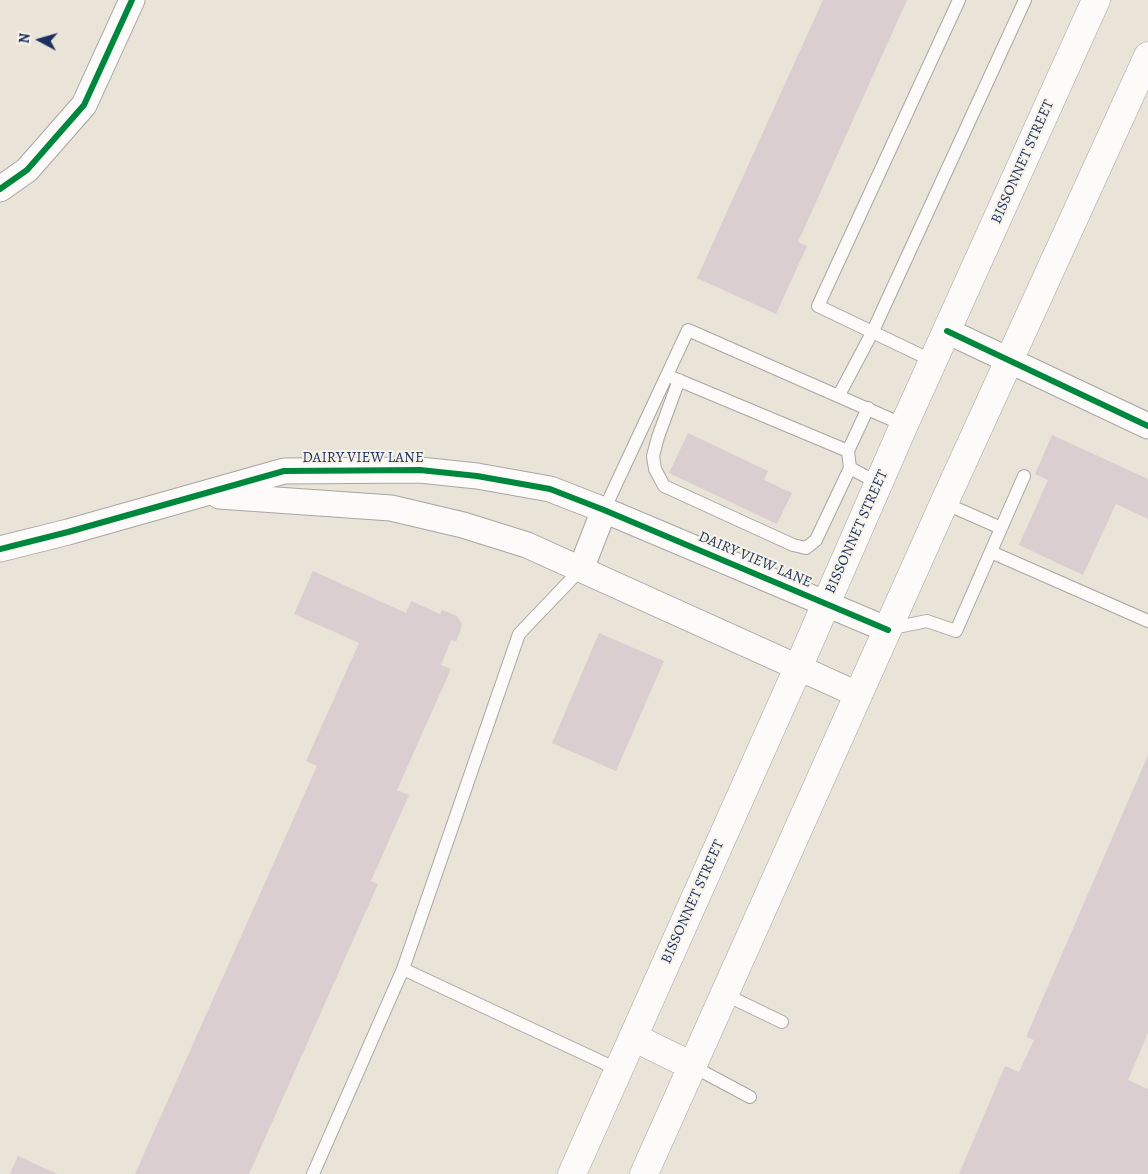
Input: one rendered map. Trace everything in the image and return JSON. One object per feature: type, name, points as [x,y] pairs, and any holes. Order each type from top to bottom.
[{"type":"main road","name":"BISSONNET STREET","points":[[572,1174],[798,668],[878,483],[1096,0]]},
{"type":"main road","points":[[644,1174],[944,503],[1148,56]]},
{"type":"main road","points":[[633,1037],[692,1066]]},
{"type":"street","points":[[0,189],[27,170],[84,105],[132,0]]},
{"type":"street","points":[[947,331],[1148,426]]},
{"type":"street","name":"DAIRY VIEW LANE","points":[[0,549],[284,471],[420,470],[477,476],[550,489],[888,630]]},
{"type":"street","name":"DAIRY VIEW LANE","points":[[202,494],[391,508],[463,525],[527,545],[581,568],[859,695]]},
{"type":"street","points":[[581,568],[604,510]]},
{"type":"lane","points":[[933,360],[818,306],[959,0]]},
{"type":"lane","points":[[838,395],[873,331],[1025,0]]},
{"type":"lane","points":[[604,510],[688,330],[904,425]]},
{"type":"lane","points":[[667,375],[848,451]]},
{"type":"lane","points":[[679,380],[653,456],[655,469],[664,486],[793,545],[806,548],[816,540],[850,468],[848,451],[868,408]]},
{"type":"lane","points":[[850,468],[878,483]]},
{"type":"lane","points":[[888,630],[927,621],[956,631],[1024,476]]},
{"type":"lane","points":[[944,503],[1001,528]]},
{"type":"lane","points":[[991,552],[1148,621]]},
{"type":"lane","points":[[313,1174],[403,969],[519,634],[581,568]]},
{"type":"lane","points":[[403,969],[619,1070]]},
{"type":"lane","points":[[724,994],[782,1022]]},
{"type":"lane","points":[[692,1066],[750,1097]]},
{"type":"building","points":[[823,0],[907,0],[798,242],[807,246],[776,314],[697,278]]},
{"type":"building","points":[[688,433],[768,471],[764,480],[792,493],[777,524],[669,473]]},
{"type":"building","points":[[1052,435],[1148,479],[1148,519],[1116,504],[1083,575],[1019,545],[1048,480],[1035,474]]},
{"type":"building","points":[[313,571],[406,613],[411,601],[440,614],[442,610],[457,616],[462,624],[461,629],[456,642],[451,640],[441,665],[451,669],[397,790],[409,795],[371,881],[378,884],[249,1174],[135,1174],[317,766],[306,761],[359,643],[294,614]]},
{"type":"building","points":[[599,633],[664,661],[616,771],[552,743]]},
{"type":"building","points":[[1148,755],[1148,1033],[1128,1080],[1148,1089],[1148,1174],[959,1174],[1005,1066],[1019,1072],[1034,1040],[1026,1037]]},
{"type":"building","points":[[18,1156],[57,1174],[10,1174]]},
{"type":"cycle path","points":[[0,189],[27,170],[84,105],[132,0]]},
{"type":"cycle path","points":[[947,331],[1148,426]]},
{"type":"cycle path","points":[[0,549],[68,532],[284,471],[420,470],[477,476],[550,489],[888,630]]}]
